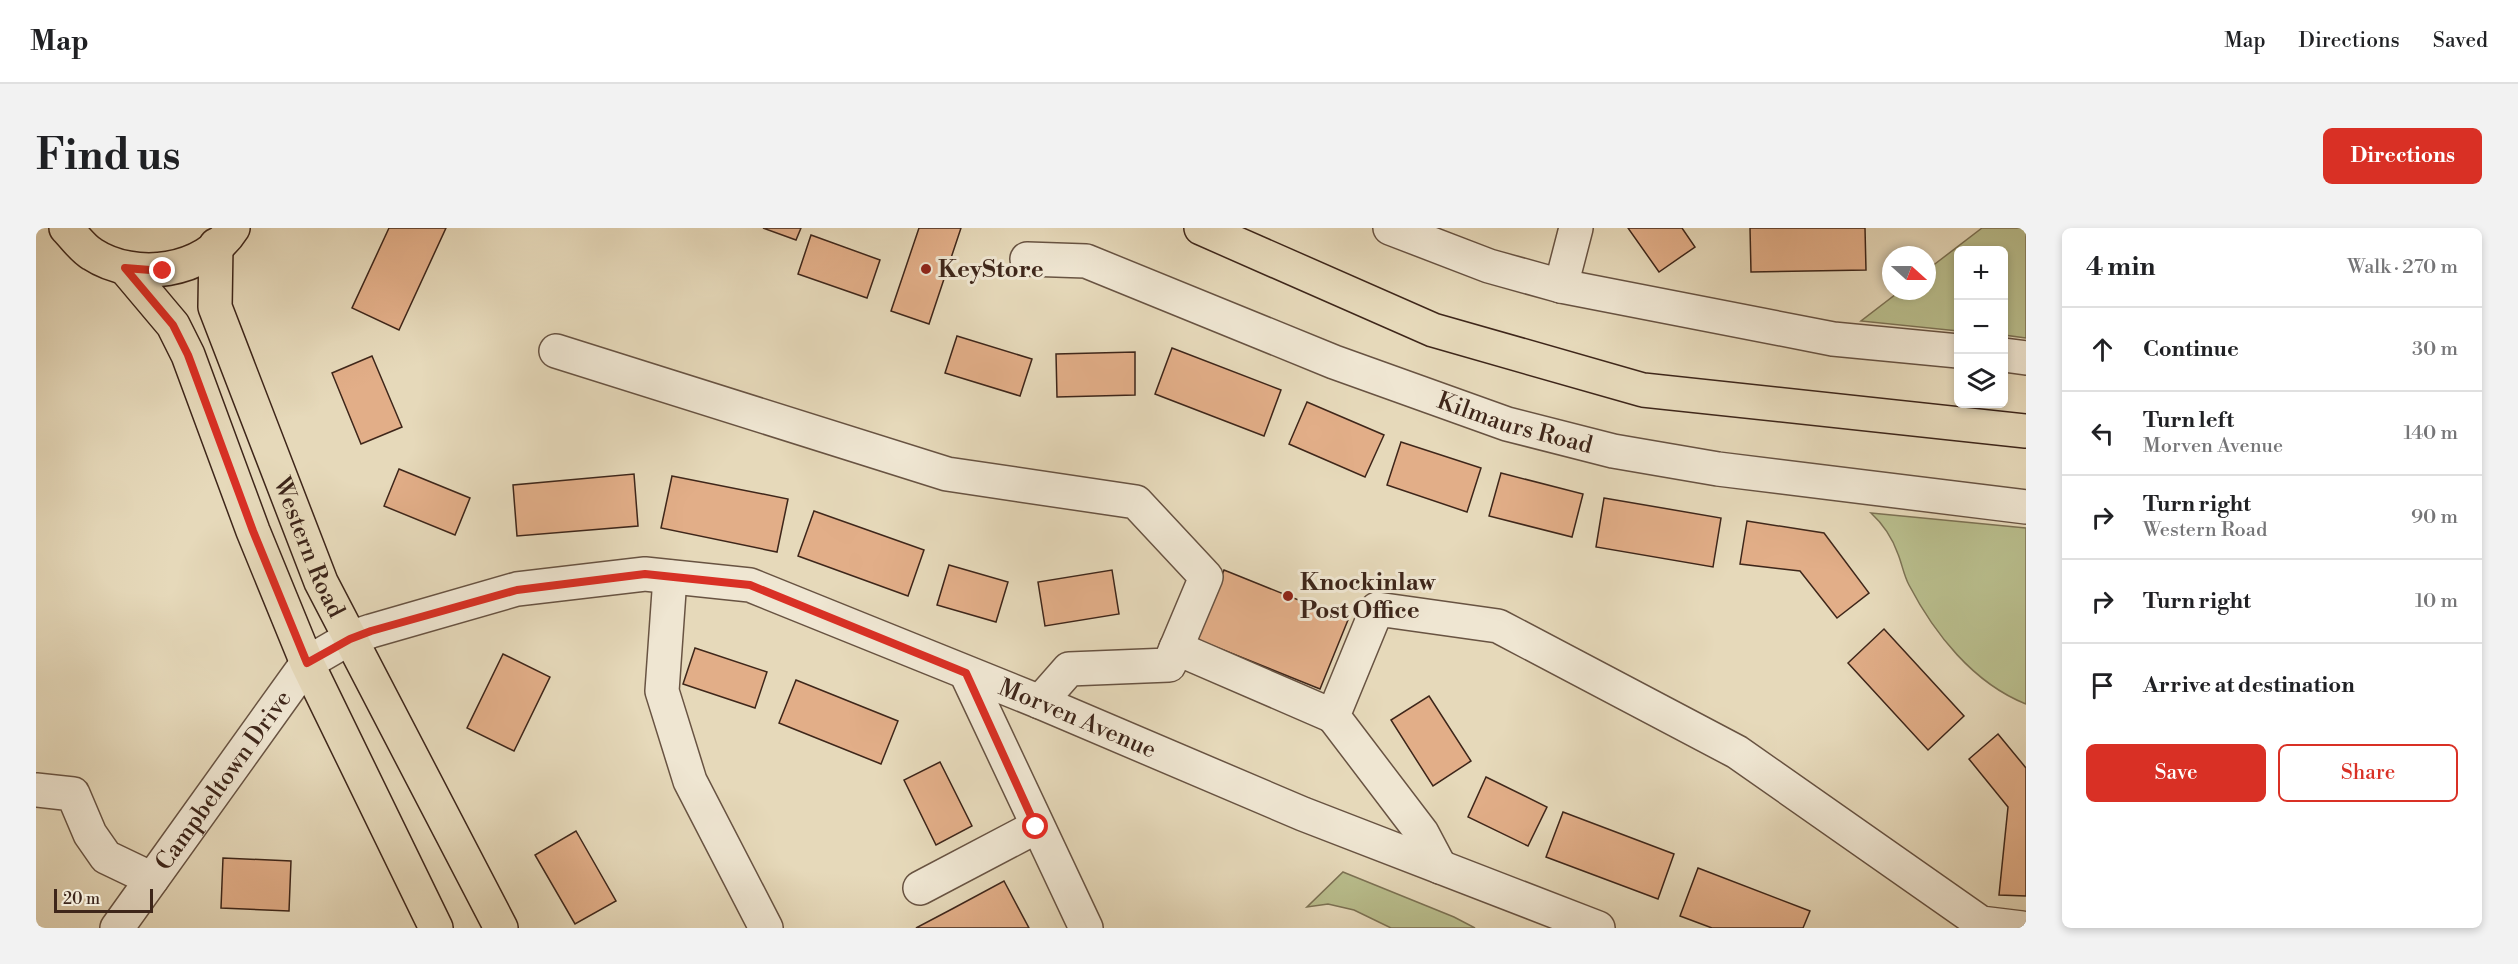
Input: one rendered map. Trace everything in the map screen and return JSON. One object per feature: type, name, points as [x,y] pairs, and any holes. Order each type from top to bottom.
[{"type":"main road","points":[[66,228],[92,254],[125,268],[163,271],[198,260],[225,237]]},
{"type":"main road","points":[[1201,228],[1433,330],[1643,390],[2026,431]]},
{"type":"main road","name":"Western Road","points":[[225,237],[215,307],[321,582],[501,928]]},
{"type":"main road","name":"Western Road","points":[[125,268],[173,325],[188,355],[253,531],[307,663],[436,928]]},
{"type":"main road","points":[[328,706],[372,680]]},
{"type":"street","points":[[1390,228],[1489,266],[1561,286],[1833,339],[1954,351]]},
{"type":"street","points":[[1561,286],[1576,228]]},
{"type":"street","name":"Kilmaurs Road","points":[[1027,259],[1086,261],[1334,362],[1507,424],[1613,451],[1718,469],[2026,507]]},
{"type":"street","points":[[556,351],[947,474],[1136,502],[1206,577],[1168,665],[1069,669],[1040,702]]},
{"type":"street","points":[[2008,355],[2026,357]]},
{"type":"street","name":"Morven Avenue","points":[[307,663],[350,639],[517,590],[645,574],[750,585],[1040,702],[1303,814],[1440,867],[1532,916],[1598,928]]},
{"type":"street","points":[[670,577],[662,691],[690,781],[766,928]]},
{"type":"street","points":[[1333,716],[1377,609],[1498,626],[1737,752],[1981,923],[2022,928]]},
{"type":"street","points":[[1176,648],[1333,716],[1422,833],[1440,867]]},
{"type":"street","name":"Campbeltown Drive","points":[[117,928],[307,663]]},
{"type":"street","points":[[966,673],[1036,827],[1086,928]]},
{"type":"street","points":[[36,790],[73,794],[90,834],[106,857],[152,879]]},
{"type":"street","points":[[920,888],[1036,827]]},
{"type":"green space","points":[[1982,228],[2026,228],[2026,338],[2008,336],[2008,246],[1958,246]]},
{"type":"green space","points":[[1954,249],[1954,331],[1861,321],[1888,300],[1936,300],[1936,263]]},
{"type":"green space","points":[[1871,513],[2026,528],[2026,704],[2007,695],[1972,670],[1943,638],[1909,585],[1890,537]]},
{"type":"green space","points":[[1343,872],[1454,917],[1475,928],[1391,928],[1354,910],[1328,904],[1307,907]]},
{"type":"building","points":[[389,228],[446,228],[399,330],[352,308]]},
{"type":"building","points":[[763,228],[801,228],[796,240]]},
{"type":"building","name":"KeyStore","points":[[919,228],[961,228],[929,324],[891,311]]},
{"type":"building","points":[[1628,228],[1682,228],[1695,247],[1659,272]]},
{"type":"building","points":[[1750,228],[1865,228],[1866,270],[1751,272]]},
{"type":"building","points":[[811,235],[880,260],[867,298],[798,274]]},
{"type":"building","points":[[957,336],[1032,359],[1020,396],[945,373]]},
{"type":"building","points":[[1172,348],[1281,390],[1264,436],[1155,394]]},
{"type":"building","points":[[1135,352],[1135,395],[1057,397],[1056,354]]},
{"type":"building","points":[[372,356],[402,427],[361,444],[332,373]]},
{"type":"building","points":[[1307,402],[1384,435],[1365,477],[1289,444]]},
{"type":"building","points":[[1401,442],[1481,468],[1467,512],[1387,485]]},
{"type":"building","points":[[399,469],[470,498],[455,535],[384,506]]},
{"type":"building","points":[[1501,473],[1583,494],[1572,537],[1489,516]]},
{"type":"building","points":[[634,474],[638,526],[517,536],[513,485]]},
{"type":"building","points":[[672,476],[788,499],[777,552],[661,528]]},
{"type":"building","points":[[1604,498],[1721,518],[1713,567],[1596,547]]},
{"type":"building","points":[[814,511],[924,550],[908,596],[798,556]]},
{"type":"building","points":[[1747,521],[1824,533],[1869,593],[1837,618],[1800,571],[1740,564]]},
{"type":"building","points":[[949,565],[1008,582],[996,622],[937,605]]},
{"type":"building","points":[[1112,570],[1119,614],[1045,626],[1038,582]]},
{"type":"building","points":[[1224,570],[1348,620],[1320,689],[1196,639]]},
{"type":"building","points":[[1884,629],[1964,716],[1928,750],[1848,663]]},
{"type":"building","points":[[695,648],[767,672],[755,708],[683,684]]},
{"type":"building","points":[[503,654],[550,677],[514,751],[467,728]]},
{"type":"building","points":[[796,680],[898,721],[881,764],[779,723]]},
{"type":"building","points":[[1429,696],[1471,761],[1433,786],[1391,720]]},
{"type":"building","points":[[1998,734],[2026,768],[2026,896],[1999,895],[2008,807],[1969,759]]},
{"type":"building","points":[[940,762],[972,826],[936,845],[904,780]]},
{"type":"building","points":[[1486,777],[1547,807],[1528,846],[1468,817]]},
{"type":"building","points":[[1563,812],[1674,854],[1658,899],[1546,857]]},
{"type":"building","points":[[576,831],[616,901],[575,924],[535,855]]},
{"type":"building","points":[[223,858],[291,861],[289,911],[221,908]]},
{"type":"building","points":[[1698,868],[1810,911],[1803,928],[1712,928],[1680,916]]},
{"type":"building","points":[[1004,881],[1029,928],[916,928],[952,909]]},
{"type":"place","name":"KeyStore","points":[[926,269]]},
{"type":"place","name":"Knockinlaw Post Office","points":[[1288,596]]},
{"type":"route","points":[[163,271],[125,268],[173,325],[188,355],[253,531],[307,663],[350,639],[371,631],[517,590],[645,574],[750,585],[966,673],[1036,827]]}]
